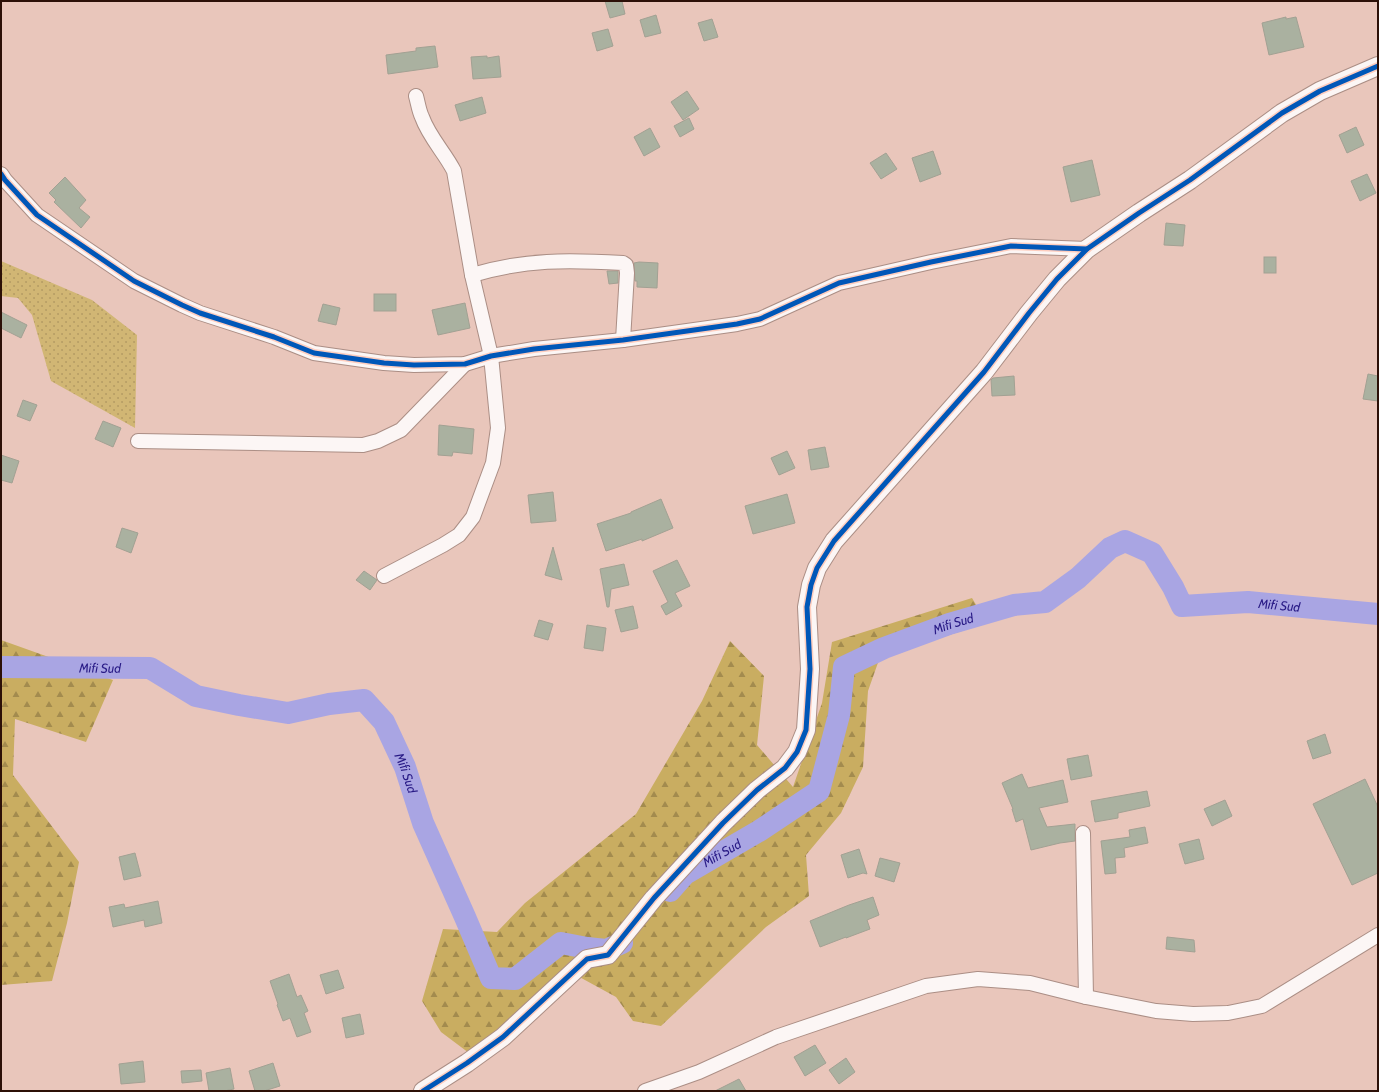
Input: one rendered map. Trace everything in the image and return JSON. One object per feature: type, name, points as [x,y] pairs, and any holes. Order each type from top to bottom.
[{"type":"street","points":[[423,1091],[503,1037],[587,959],[608,955],[654,898],[723,823],[757,790],[785,768],[797,752],[806,730],[810,670],[807,607],[810,585],[817,568],[834,541],[984,372],[1057,279],[1087,249],[1190,180],[1282,113],[1320,91],[1378,66]]},
{"type":"street","points":[[384,576],[443,545],[458,535],[473,517],[493,463],[498,428],[491,356],[472,275],[454,171],[422,118],[416,96]]},
{"type":"street","points":[[1,174],[37,215],[134,281],[170,300],[200,313],[274,337],[314,353],[384,363],[414,365],[465,364],[491,356],[534,349],[623,340],[737,324],[760,319],[839,283],[1004,247],[1087,249]]},
{"type":"street","points":[[472,275],[513,264],[550,260],[623,263],[626,265],[627,273],[623,340]]},
{"type":"street","points":[[138,441],[363,445],[378,441],[401,430],[465,364]]},
{"type":"street","points":[[1083,834],[1086,997]]},
{"type":"street","points":[[645,1091],[699,1072],[776,1037],[926,986],[978,979],[1030,983],[1086,997],[1156,1011],[1193,1014],[1228,1013],[1262,1006],[1378,935]]},
{"type":"shaded area","points":[[1,261],[92,300],[137,335],[135,428],[51,381],[32,315],[18,298],[1,296]]},
{"type":"green space","points":[[972,598],[987,623],[880,657],[868,691],[863,767],[841,813],[806,855],[809,896],[766,927],[661,1026],[633,1021],[616,997],[563,968],[523,1016],[469,1053],[441,1032],[422,1001],[443,929],[497,932],[525,903],[636,814],[702,701],[730,641],[764,676],[757,745],[793,787],[822,703],[832,642]]},
{"type":"green space","points":[[1,640],[113,680],[86,742],[15,719],[13,775],[79,862],[67,923],[52,981],[1,985]]},
{"type":"building","points":[[605,1],[622,1],[625,14],[610,18]]},
{"type":"building","points":[[656,15],[661,33],[645,37],[640,20]]},
{"type":"building","points":[[1286,17],[1286,19],[1296,17],[1304,47],[1269,55],[1262,23]]},
{"type":"building","points":[[712,19],[718,37],[704,41],[698,23]]},
{"type":"building","points":[[608,29],[613,46],[597,51],[592,33]]},
{"type":"building","points":[[435,46],[438,67],[388,74],[386,55],[416,51],[416,48]]},
{"type":"building","points":[[487,56],[487,58],[499,56],[501,77],[473,79],[471,57]]},
{"type":"building","points":[[687,91],[699,109],[683,120],[671,102]]},
{"type":"building","points":[[482,97],[486,113],[460,121],[455,105]]},
{"type":"building","points":[[689,118],[694,129],[680,137],[674,126]]},
{"type":"building","points":[[1356,127],[1364,145],[1347,153],[1339,135]]},
{"type":"building","points":[[650,128],[660,147],[644,156],[634,137]]},
{"type":"building","points":[[933,151],[941,174],[920,182],[912,158]]},
{"type":"building","points":[[886,153],[897,169],[881,179],[870,163]]},
{"type":"building","points":[[1092,160],[1100,195],[1071,202],[1063,167]]},
{"type":"building","points":[[1367,174],[1376,193],[1360,201],[1351,181]]},
{"type":"building","points":[[65,177],[86,200],[79,208],[90,217],[81,228],[54,202],[56,200],[49,193]]},
{"type":"building","points":[[1166,223],[1185,225],[1183,246],[1164,245]]},
{"type":"building","points":[[1264,257],[1276,257],[1276,273],[1264,273]]},
{"type":"building","points":[[634,263],[658,263],[657,288],[637,287],[637,281],[635,281]]},
{"type":"building","points":[[607,271],[618,271],[618,283],[609,284]]},
{"type":"building","points":[[374,294],[396,294],[396,311],[374,311]]},
{"type":"building","points":[[465,303],[470,328],[438,335],[432,310]]},
{"type":"building","points":[[323,304],[340,308],[336,325],[318,321]]},
{"type":"building","points":[[1,312],[27,325],[21,338],[1,328]]},
{"type":"building","points":[[1368,374],[1378,376],[1378,401],[1363,399]]},
{"type":"building","points":[[1014,376],[1015,395],[992,396],[991,380],[993,378]]},
{"type":"building","points":[[23,400],[37,405],[30,421],[17,416]]},
{"type":"building","points":[[103,421],[121,428],[113,447],[95,439]]},
{"type":"building","points":[[439,425],[474,429],[472,454],[453,452],[452,456],[438,455]]},
{"type":"building","points":[[825,447],[829,467],[811,470],[808,450]]},
{"type":"building","points":[[787,451],[795,468],[779,475],[771,458]]},
{"type":"building","points":[[1,455],[19,461],[12,483],[1,480]]},
{"type":"building","points":[[553,492],[556,521],[531,523],[528,495]]},
{"type":"building","points":[[787,494],[795,523],[753,534],[745,506]]},
{"type":"building","points":[[661,499],[673,528],[642,541],[642,539],[606,551],[597,524],[631,513]]},
{"type":"building","points":[[122,528],[138,533],[131,553],[116,547]]},
{"type":"building","points":[[553,547],[562,580],[545,575]]},
{"type":"building","points":[[677,560],[690,586],[675,593],[682,606],[666,615],[661,606],[668,602],[653,571]]},
{"type":"building","points":[[624,564],[629,585],[611,589],[609,607],[607,607],[600,569]]},
{"type":"building","points":[[364,571],[377,580],[370,590],[356,580]]},
{"type":"building","points":[[633,606],[638,628],[621,632],[615,610]]},
{"type":"building","points":[[539,620],[553,624],[548,640],[534,636]]},
{"type":"building","points":[[587,625],[606,628],[603,651],[584,648]]},
{"type":"building","points":[[1325,734],[1331,753],[1313,759],[1307,741]]},
{"type":"building","points":[[1088,755],[1092,776],[1071,780],[1067,759]]},
{"type":"building","points":[[1022,774],[1028,788],[1063,780],[1068,802],[1039,808],[1047,827],[1075,824],[1075,841],[1031,850],[1023,819],[1016,822],[1013,809],[1002,783]]},
{"type":"building","points":[[1365,779],[1378,807],[1378,873],[1352,885],[1313,804]]},
{"type":"building","points":[[1147,791],[1150,806],[1118,813],[1118,818],[1095,822],[1091,801]]},
{"type":"building","points":[[1225,800],[1232,816],[1212,826],[1204,809]]},
{"type":"building","points":[[1145,827],[1148,843],[1124,848],[1125,857],[1115,858],[1116,873],[1105,874],[1101,841],[1130,837],[1129,830]]},
{"type":"building","points":[[1199,839],[1204,859],[1185,864],[1179,844]]},
{"type":"building","points":[[859,849],[867,874],[863,873],[848,878],[841,855]]},
{"type":"building","points":[[135,853],[141,876],[124,880],[119,857]]},
{"type":"building","points":[[880,858],[900,863],[894,882],[875,876]]},
{"type":"building","points":[[873,897],[879,915],[867,920],[870,929],[820,947],[810,921]]},
{"type":"building","points":[[158,901],[162,923],[145,927],[144,920],[113,927],[109,907],[124,904],[125,908]]},
{"type":"building","points":[[1167,937],[1194,940],[1195,952],[1166,949]]},
{"type":"building","points":[[338,970],[344,988],[326,994],[320,975]]},
{"type":"building","points":[[289,974],[297,997],[301,995],[308,1011],[304,1013],[311,1032],[297,1037],[290,1018],[283,1021],[270,981]]},
{"type":"building","points":[[360,1014],[364,1034],[346,1038],[342,1018]]},
{"type":"building","points":[[815,1045],[826,1063],[805,1076],[794,1057]]},
{"type":"building","points":[[846,1058],[855,1072],[839,1084],[829,1070]]},
{"type":"building","points":[[143,1061],[145,1082],[121,1084],[119,1064]]},
{"type":"building","points":[[273,1063],[280,1086],[264,1091],[255,1091],[249,1071]]},
{"type":"building","points":[[230,1068],[234,1089],[209,1091],[206,1073]]},
{"type":"building","points":[[201,1070],[202,1081],[182,1083],[181,1071]]},
{"type":"building","points":[[739,1079],[746,1091],[715,1091]]},
{"type":"waterway","name":"Mifi Sud","points":[[670,891],[685,874],[759,831],[819,791],[839,715],[844,667],[884,648],[949,624],[1014,605],[1045,602],[1078,578],[1110,548],[1125,541],[1152,553],[1173,587],[1182,606],[1248,602],[1378,614]]},
{"type":"waterway","name":"Mifi Sud","points":[[1,667],[150,668],[196,696],[288,713],[329,704],[364,700],[384,722],[405,767],[423,823],[491,978],[515,979],[561,943],[606,950],[622,943]]},
{"type":"cycle path","points":[[423,1091],[467,1063],[503,1037],[587,959],[608,955],[654,898],[723,823],[757,790],[785,768],[797,752],[806,730],[810,669],[807,607],[811,585],[817,568],[834,541],[984,372],[1057,279],[1087,249],[1190,180],[1282,113],[1320,91],[1378,66]]},
{"type":"cycle path","points":[[1,174],[37,215],[134,281],[182,305],[200,313],[274,337],[314,353],[384,363],[414,365],[465,364],[491,356],[534,349],[623,340],[737,324],[760,319],[839,283],[931,262],[1011,246],[1087,249]]}]
